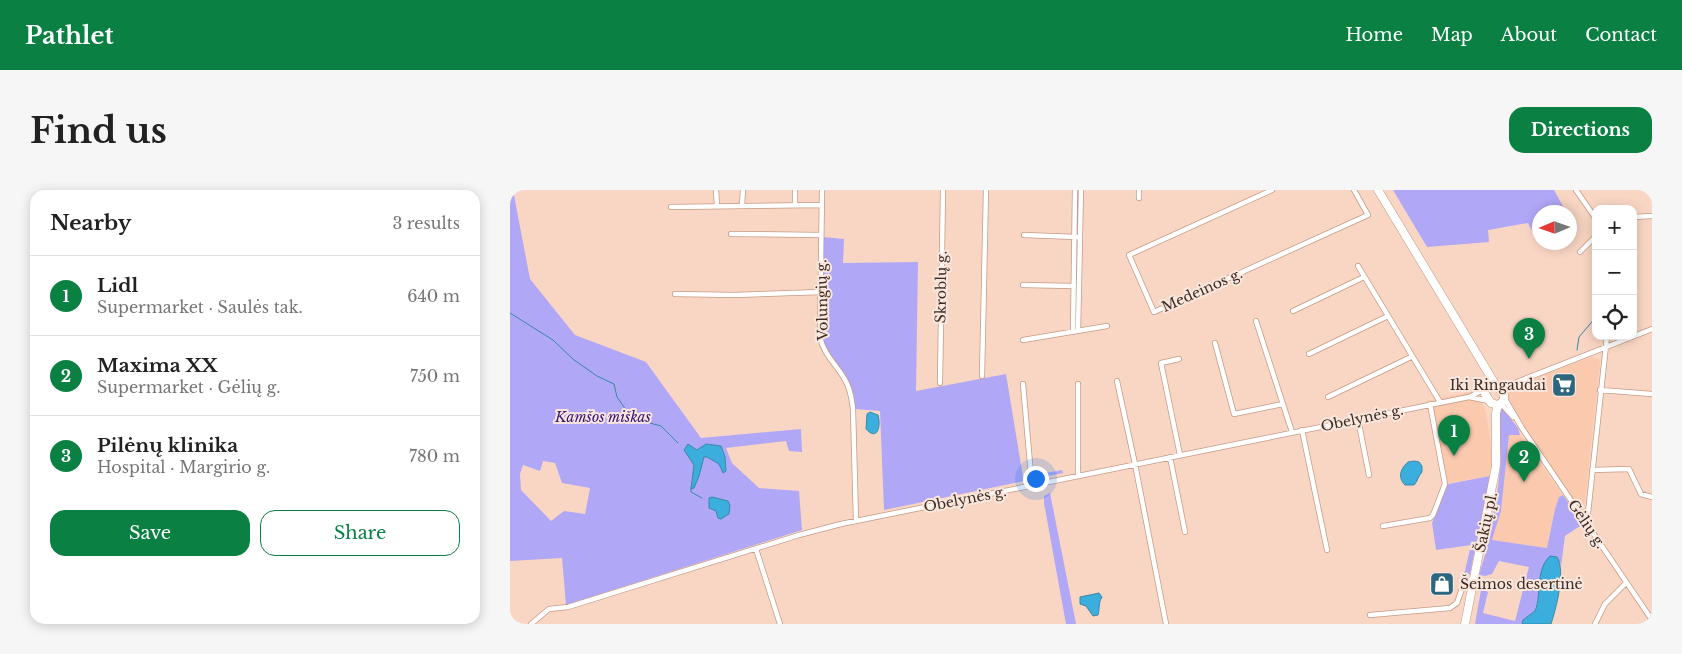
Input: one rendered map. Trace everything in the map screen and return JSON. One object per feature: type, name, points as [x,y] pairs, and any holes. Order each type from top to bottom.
[{"type":"main road","points":[[1378,190],[1496,385],[1498,401]]},
{"type":"main road","points":[[1465,336],[1484,378],[1485,388]]},
{"type":"main road","points":[[1485,388],[1490,384],[1496,385]]},
{"type":"main road","name":"Šakių pl.","points":[[1465,624],[1493,489],[1497,449],[1498,401],[1485,394],[1485,388]]},
{"type":"street","points":[[716,190],[717,206]]},
{"type":"street","points":[[742,205],[743,190]]},
{"type":"street","points":[[795,190],[795,205]]},
{"type":"street","name":"Volungių g.","points":[[822,190],[821,343],[846,380],[852,400],[856,521]]},
{"type":"street","name":"Skroblų g.","points":[[940,383],[943,190]]},
{"type":"street","points":[[982,376],[986,190]]},
{"type":"street","points":[[1075,190],[1077,237],[1076,331]]},
{"type":"street","points":[[1076,331],[1074,286],[1081,190]]},
{"type":"street","points":[[1139,190],[1139,198]]},
{"type":"street","name":"Medeinos g.","points":[[1272,190],[1129,255],[1154,312],[1368,215],[1354,190]]},
{"type":"street","points":[[1576,190],[1592,213]]},
{"type":"street","points":[[671,207],[822,205]]},
{"type":"street","points":[[1637,217],[1652,216]]},
{"type":"street","points":[[731,234],[821,234]]},
{"type":"street","points":[[1024,235],[1077,237]]},
{"type":"street","points":[[1580,252],[1592,240]]},
{"type":"street","points":[[1358,266],[1440,402]]},
{"type":"street","points":[[1293,311],[1364,277]]},
{"type":"street","points":[[1022,285],[1074,286]]},
{"type":"street","points":[[675,294],[734,295],[821,292]]},
{"type":"street","points":[[1308,354],[1388,316]]},
{"type":"street","points":[[1256,321],[1292,432]]},
{"type":"street","points":[[1023,340],[1107,326]]},
{"type":"street","points":[[1496,385],[1512,384],[1652,329]]},
{"type":"street","points":[[1584,520],[1588,513],[1606,340]]},
{"type":"street","points":[[1216,343],[1234,414],[1283,404]]},
{"type":"street","points":[[1328,397],[1411,356]]},
{"type":"street","points":[[1178,359],[1161,363],[1180,455]]},
{"type":"street","points":[[1117,381],[1166,624]]},
{"type":"street","points":[[1023,384],[1032,486]]},
{"type":"street","points":[[1078,384],[1078,476]]},
{"type":"street","points":[[1498,401],[1512,384]]},
{"type":"street","name":"Obelynės g.","points":[[1469,397],[1485,388]]},
{"type":"street","points":[[1600,390],[1652,394]]},
{"type":"street","name":"Obelynės g.","points":[[531,624],[549,609],[568,607],[820,529],[1440,402],[1469,397],[1498,401]]},
{"type":"street","name":"Gėlių g.","points":[[1498,401],[1522,428],[1652,620]]},
{"type":"street","name":"Gėlių g.","points":[[1498,401],[1522,428]]},
{"type":"street","points":[[1383,526],[1430,518],[1434,515],[1445,486],[1430,404]]},
{"type":"street","points":[[1358,419],[1368,475]]},
{"type":"street","points":[[1302,430],[1327,550]]},
{"type":"street","points":[[1170,457],[1185,532]]},
{"type":"street","points":[[1592,470],[1629,469],[1641,494],[1652,497]]},
{"type":"street","points":[[756,549],[780,624]]},
{"type":"street","points":[[1370,615],[1450,608],[1457,603],[1465,580],[1474,580]]},
{"type":"street","points":[[1595,624],[1605,604],[1626,583]]},
{"type":"shaded area","points":[[1591,357],[1599,359],[1600,363],[1584,509],[1581,511],[1507,400],[1507,393],[1512,387]]},
{"type":"shaded area","points":[[1474,391],[1485,409],[1492,460],[1490,476],[1443,484],[1427,401]]},
{"type":"shaded area","points":[[1509,435],[1520,435],[1563,495],[1559,497],[1555,509],[1547,548],[1492,540],[1501,511]]},
{"type":"green space","name":"Kamšos miškas","points":[[510,190],[513,190],[530,279],[575,335],[646,362],[701,438],[801,429],[802,452],[789,451],[786,441],[726,448],[732,463],[759,488],[799,491],[802,530],[566,605],[562,558],[510,561]],"holes":[[[543,461],[555,463],[562,483],[590,488],[585,514],[564,511],[551,521],[521,490],[520,474],[523,465],[540,471]]]},
{"type":"green space","points":[[1393,190],[1554,190],[1562,205],[1532,205],[1532,230],[1528,223],[1488,230],[1489,242],[1427,247]]},
{"type":"green space","points":[[823,237],[844,239],[843,263],[918,262],[916,391],[1006,374],[1023,477],[1062,470],[1063,473],[884,510],[880,411],[855,409],[849,383],[825,349],[822,339]]},
{"type":"green space","points":[[1501,408],[1518,428],[1520,435],[1509,435],[1501,511],[1492,540],[1547,548],[1555,509],[1559,497],[1563,495],[1583,524],[1565,536],[1561,566],[1560,562],[1539,593],[1535,611],[1523,620],[1522,624],[1475,624],[1481,590],[1488,592],[1483,613],[1515,621],[1529,567],[1499,561],[1492,574],[1479,575],[1497,495],[1501,459],[1498,411]]},
{"type":"green space","points":[[1490,476],[1470,574],[1466,576],[1464,575],[1471,545],[1436,550],[1432,523],[1448,484]]},
{"type":"green space","points":[[1050,493],[1076,624],[1066,624],[1044,503],[1044,496]]},
{"type":"water","points":[[870,412],[878,415],[879,419],[878,431],[873,434],[866,429],[867,414]]},
{"type":"water","points":[[688,444],[697,450],[706,444],[721,446],[725,457],[726,471],[723,473],[719,464],[704,457],[699,476],[694,488],[691,489],[694,465],[684,450]]},
{"type":"water","points":[[1408,462],[1419,462],[1422,466],[1422,472],[1414,485],[1405,485],[1401,479],[1403,467]]},
{"type":"water","points":[[709,498],[728,501],[730,505],[729,514],[721,519],[718,518],[716,511],[709,508]]},
{"type":"water","points":[[1550,556],[1557,557],[1561,571],[1559,590],[1551,624],[1522,624],[1523,620],[1535,611],[1542,568]]},
{"type":"water","points":[[1099,593],[1102,597],[1098,615],[1093,616],[1086,606],[1080,604],[1080,597]]},
{"type":"waterway","points":[[510,313],[553,340],[574,360],[597,376],[614,384],[617,397],[626,410],[639,420],[661,426],[678,443]]},
{"type":"waterway","points":[[1577,350],[1579,337],[1592,322]]},
{"type":"waterway","points":[[691,488],[691,492],[702,498]]},
{"type":"place","name":"Pilėnų klinika","points":[[1529,359]]},
{"type":"place","name":"Iki Ringaudai","points":[[1564,385]]},
{"type":"place","name":"Lidl","points":[[1454,456]]},
{"type":"place","name":"Maxima XX","points":[[1524,482]]},
{"type":"place","name":"Šeimos desertinė","points":[[1442,584]]}]
